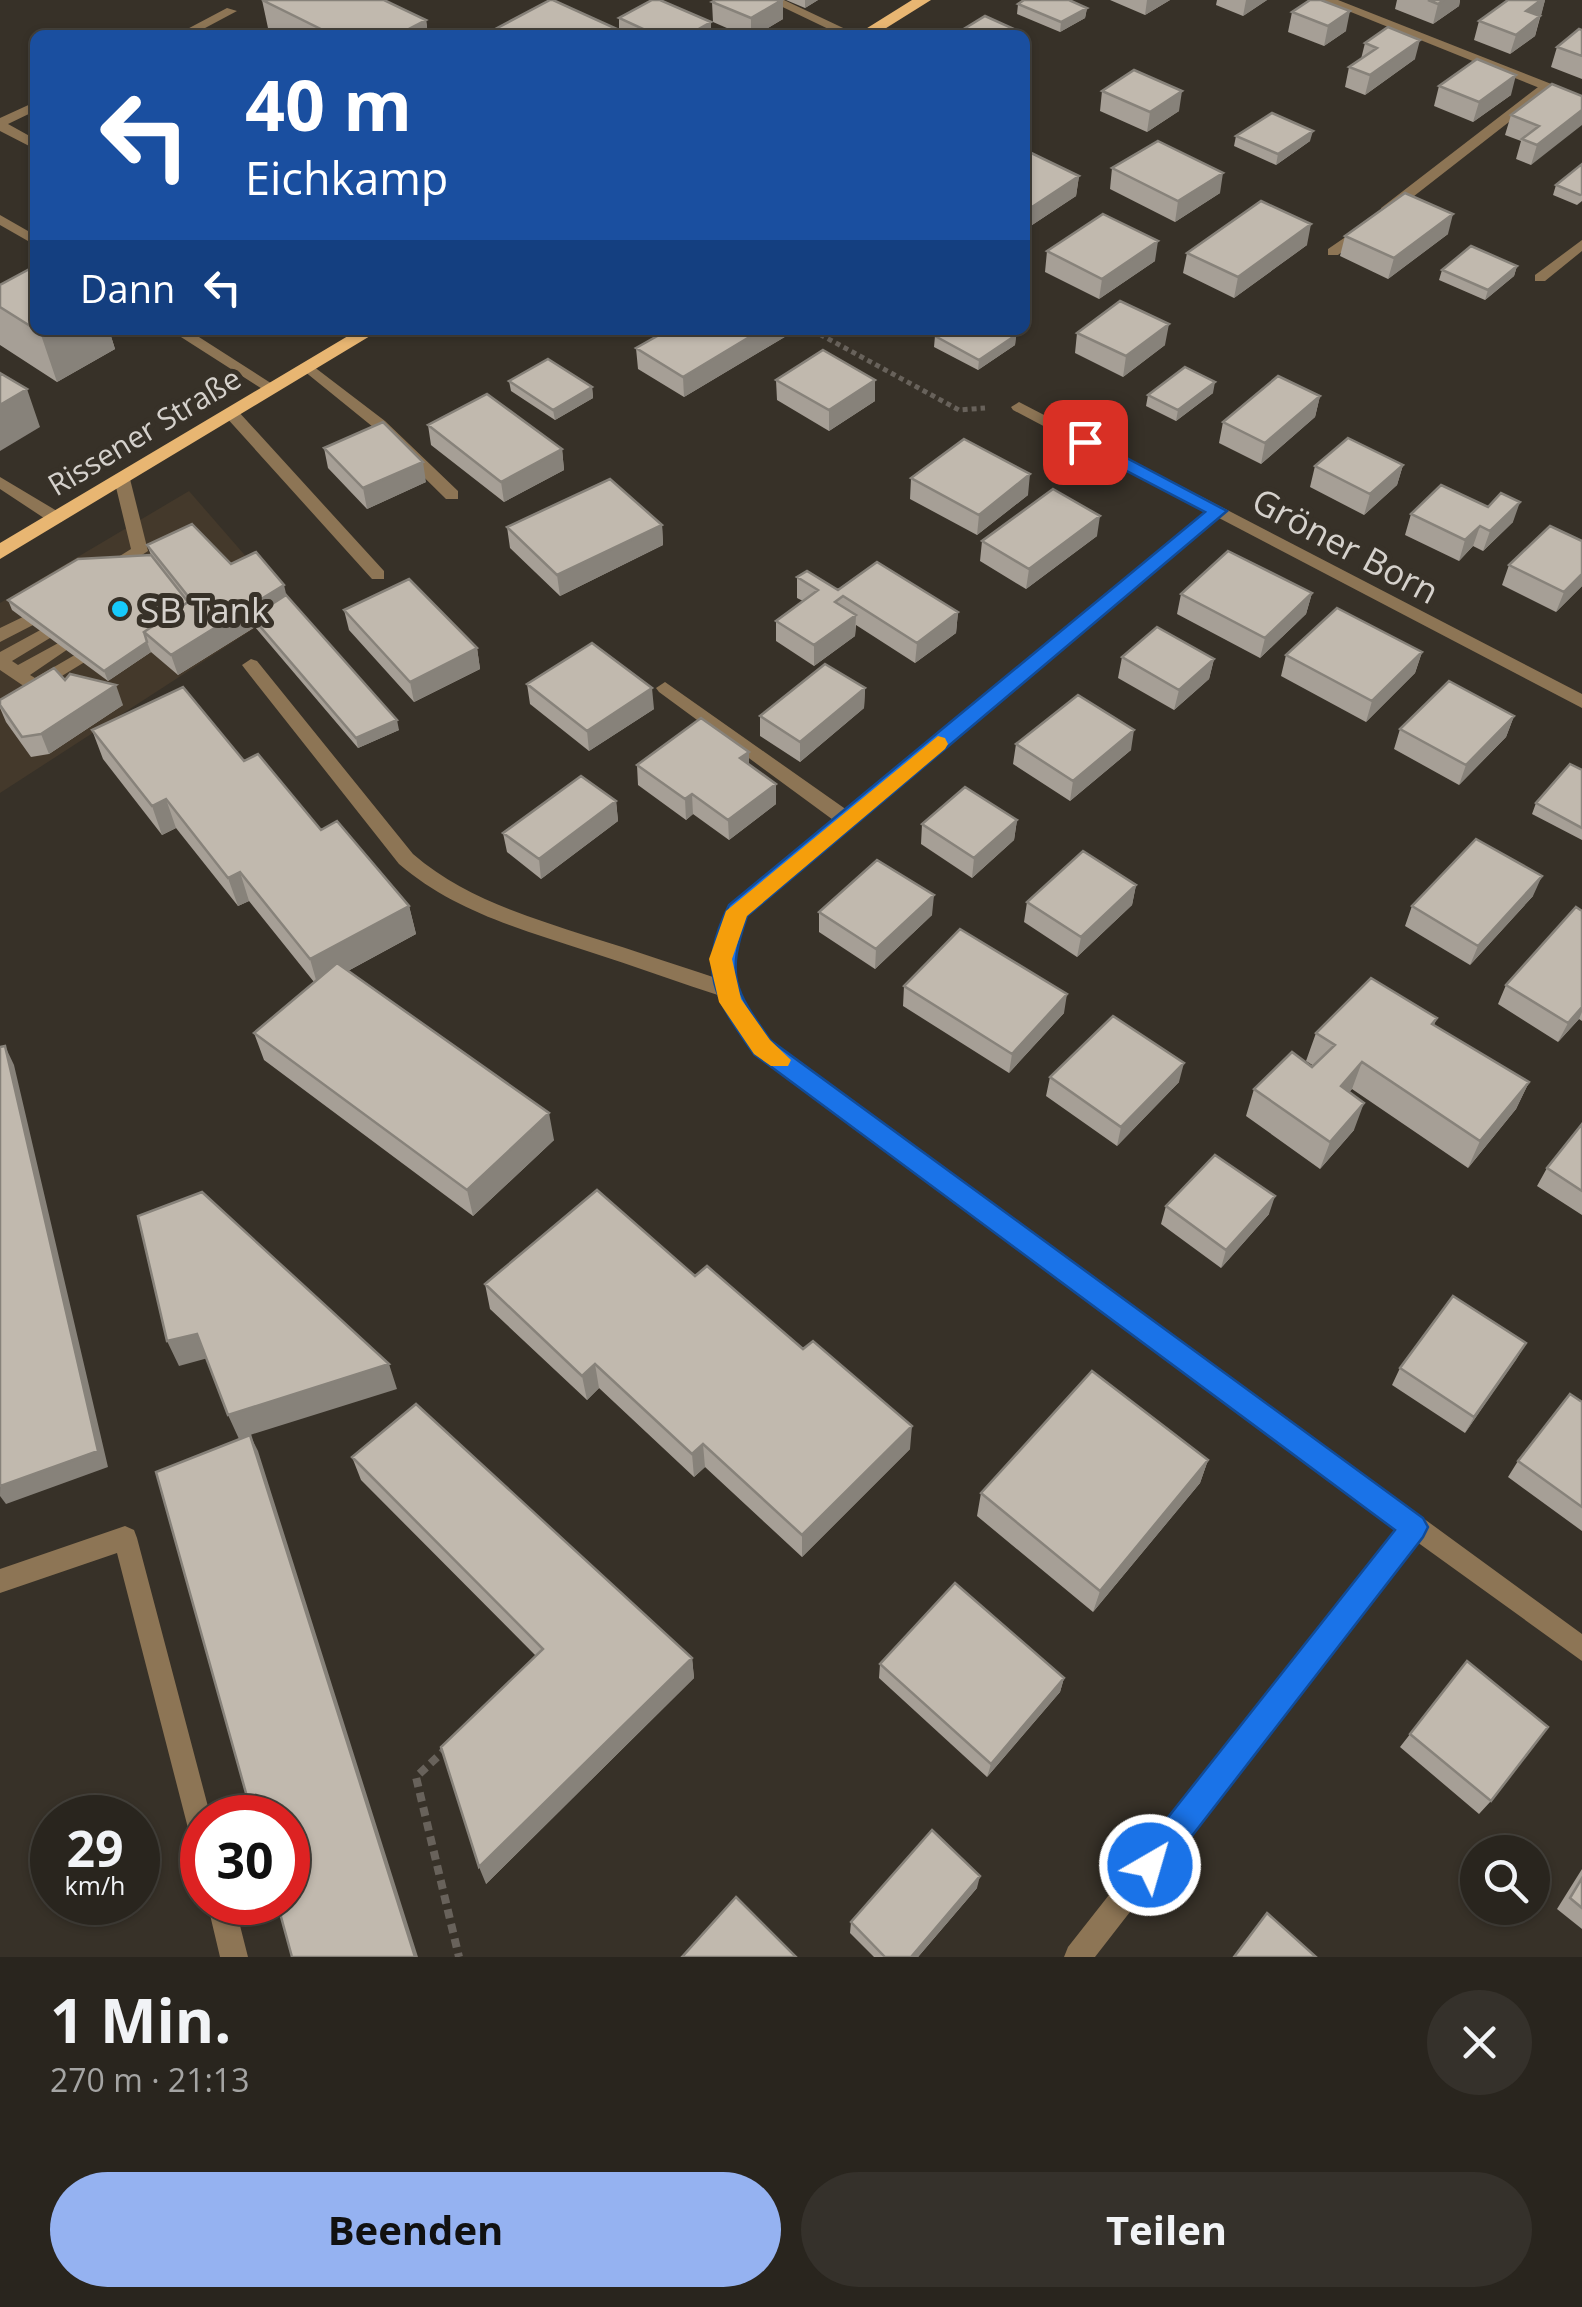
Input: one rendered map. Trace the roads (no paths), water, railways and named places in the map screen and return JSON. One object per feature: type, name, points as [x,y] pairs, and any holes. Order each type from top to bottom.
[{"type":"main road","points":[[872,30],[923,0]]},
{"type":"main road","name":"Rissener Straße","points":[[4,546],[363,335]]},
{"type":"street","points":[[774,0],[841,30]]},
{"type":"street","points":[[1327,0],[1582,100]]},
{"type":"street","points":[[192,30],[230,11]]},
{"type":"street","points":[[1333,252],[1547,87]]},
{"type":"street","points":[[0,124],[30,109]]},
{"type":"street","points":[[0,124],[30,142]]},
{"type":"street","points":[[0,219],[30,238]]},
{"type":"street","points":[[1540,278],[1582,244]]},
{"type":"street","points":[[186,335],[272,389]]},
{"type":"street","points":[[308,368],[379,424],[452,496]]},
{"type":"street","name":"Gröner Born","points":[[1019,407],[1582,702]]},
{"type":"street","points":[[231,414],[378,575]]},
{"type":"street","points":[[113,568],[140,551],[122,479]]},
{"type":"street","points":[[0,482],[56,518]]},
{"type":"street","points":[[1218,511],[737,911],[721,959],[730,1002],[762,1047],[1582,1650]]},
{"type":"street","points":[[0,636],[27,621]]},
{"type":"street","points":[[44,634],[0,660],[34,688],[79,660]]},
{"type":"street","points":[[17,674],[62,647]]},
{"type":"street","points":[[251,665],[406,860],[428,880],[452,896],[527,924],[728,990]]},
{"type":"street","points":[[665,688],[847,820]]},
{"type":"street","points":[[1078,1957],[1414,1527]]},
{"type":"street","points":[[0,1580],[125,1538],[192,1795]]},
{"type":"street","points":[[226,1925],[234,1957]]},
{"type":"place","name":"SB Tank","points":[[120,609]]}]
